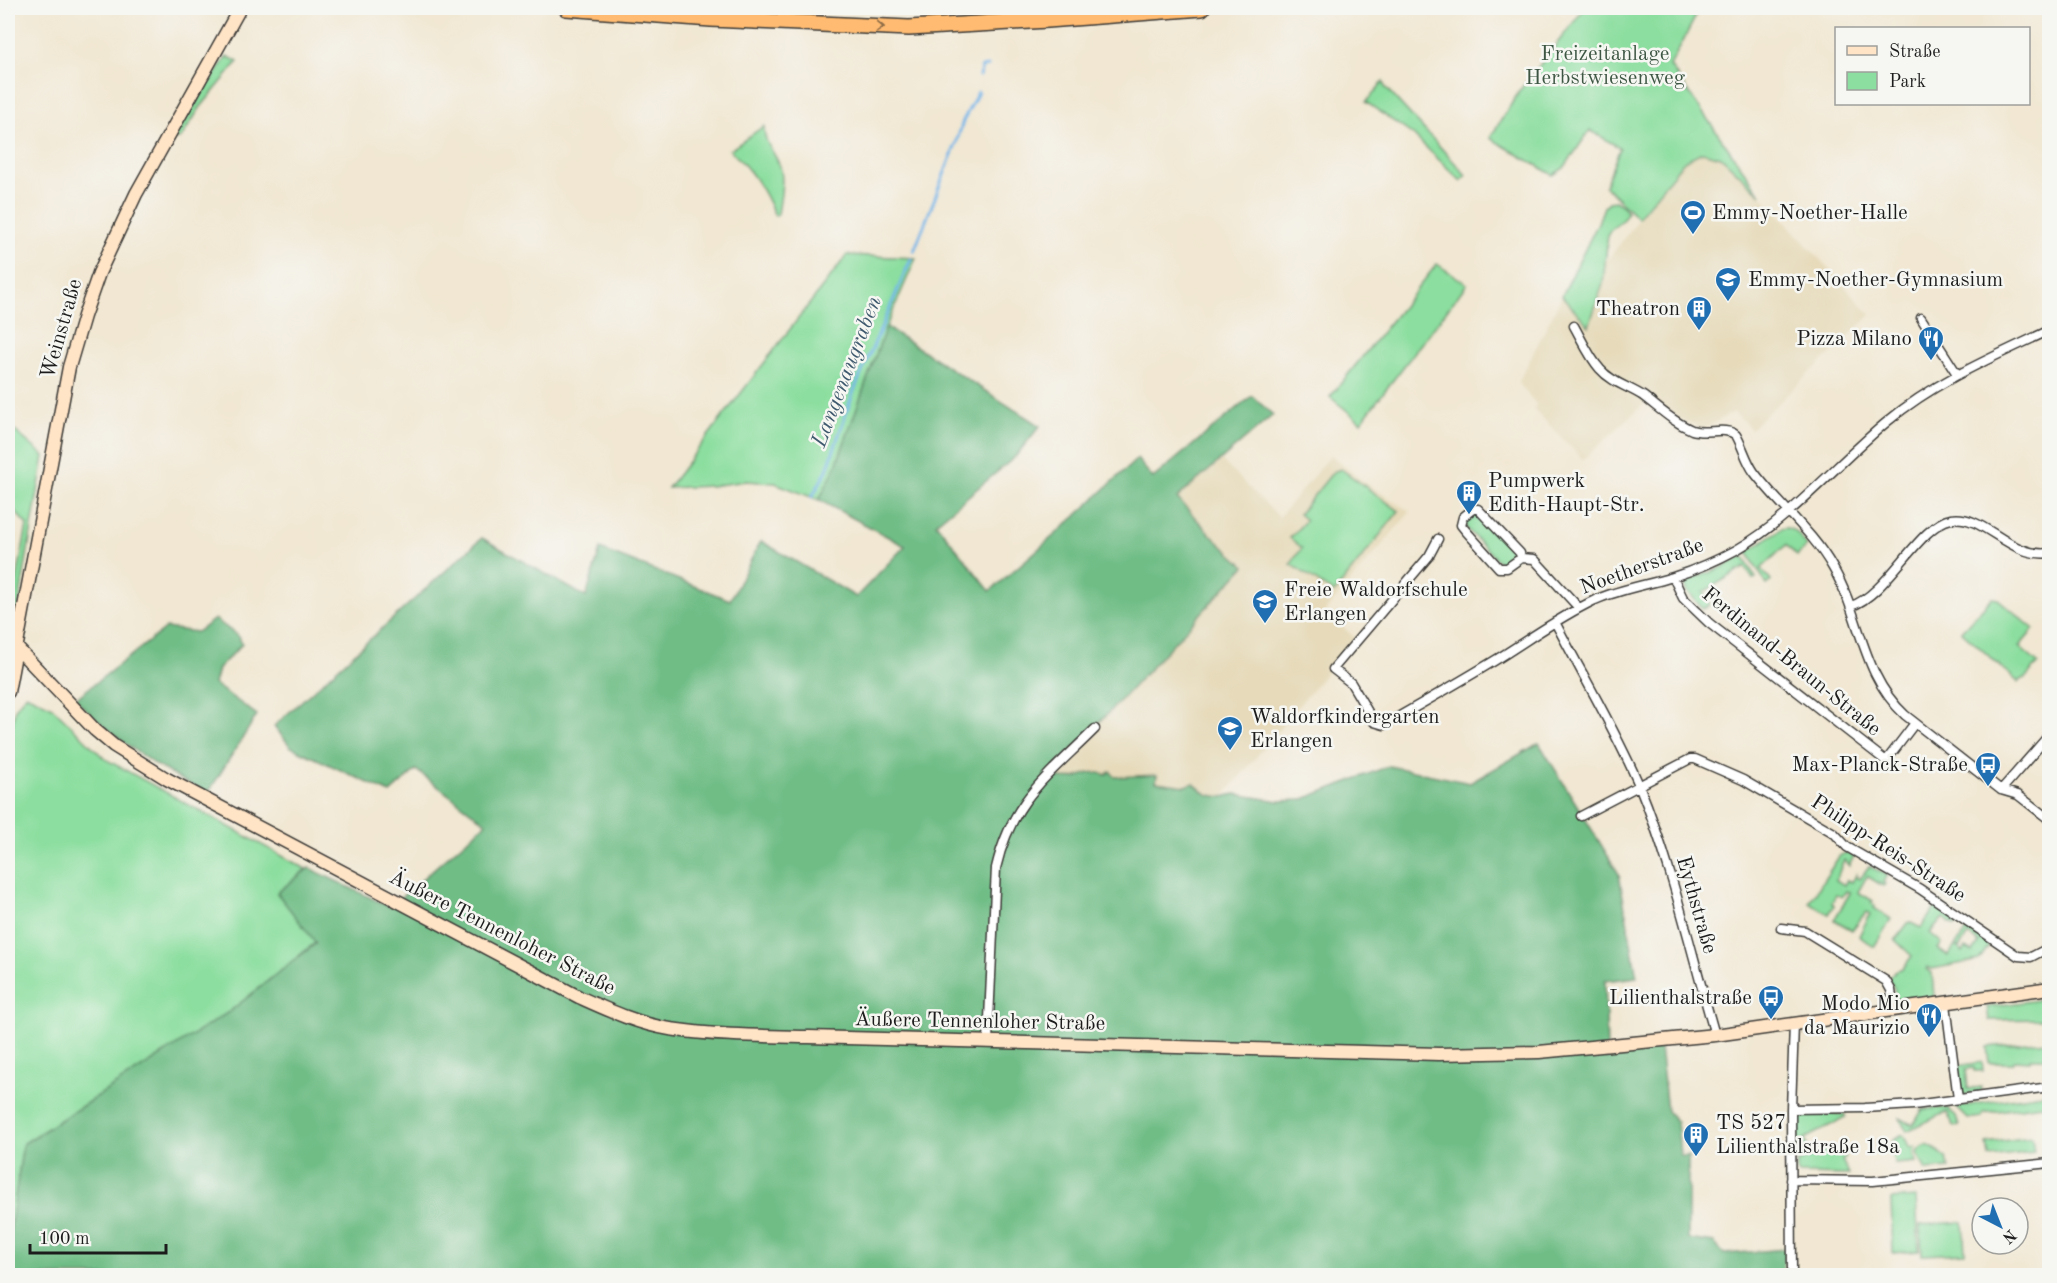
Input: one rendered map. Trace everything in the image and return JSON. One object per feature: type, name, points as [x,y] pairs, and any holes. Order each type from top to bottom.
[{"type":"highway","points":[[566,8],[711,19],[909,28],[1202,8]]},
{"type":"street","name":"Weinstraße","points":[[8,692],[12,643],[21,617],[69,367],[84,316],[99,273],[136,194],[240,8]]},
{"type":"street","points":[[1921,318],[1957,374]]},
{"type":"street","points":[[1574,326],[1597,366],[1609,377],[1641,395],[1658,409],[1690,429],[1706,433],[1727,431],[1734,433],[1751,468],[1827,558],[1851,606],[1877,680],[1892,702],[1915,723],[2001,790],[2018,795],[2049,820]]},
{"type":"street","name":"Noetherstraße","points":[[1438,539],[1429,556],[1333,669],[1351,683],[1374,722],[1384,724],[1495,661],[1579,608],[1611,593],[1673,577],[1706,565],[1737,550],[1788,512],[1849,454],[1915,400],[1957,374],[2049,330]]},
{"type":"street","points":[[1521,558],[1520,553],[1479,509],[1473,508],[1463,517],[1461,525],[1499,568],[1507,568],[1521,558],[1534,559],[1579,608]]},
{"type":"street","points":[[1851,606],[1867,597],[1926,536],[1947,520],[1961,518],[1971,521],[2014,547],[2030,553],[2049,553]]},
{"type":"street","name":"Ferdinand-Braun-Straße","points":[[1673,577],[1683,598],[1709,623],[1886,761],[1915,723]]},
{"type":"street","points":[[8,623],[21,617]]},
{"type":"street","name":"Eythstraße","points":[[1555,622],[1639,785],[1661,846],[1715,1035]]},
{"type":"street","name":"Äußere Tennenloher Straße","points":[[12,643],[95,730],[142,764],[210,804],[559,987],[610,1011],[646,1023],[698,1032],[738,1035],[1439,1054],[1539,1052],[1715,1035],[2049,988]]},
{"type":"street","points":[[988,1041],[996,868],[1000,850],[1012,820],[1025,800],[1095,729]]},
{"type":"street","points":[[2001,790],[2049,734]]},
{"type":"street","name":"Philipp-Reis-Straße","points":[[1639,785],[1690,759],[1701,761],[1743,780],[1834,833],[1847,847],[1920,889],[2018,956],[2031,957],[2049,947]]},
{"type":"street","points":[[1581,816],[1639,785]]},
{"type":"street","points":[[1781,928],[1805,931],[1886,981],[1890,987],[1894,1010]]},
{"type":"street","points":[[1946,1004],[1958,1099]]},
{"type":"street","points":[[1792,1275],[1791,1108],[1794,1024]]},
{"type":"street","points":[[1791,1108],[1865,1108],[2049,1087]]},
{"type":"street","points":[[1791,1180],[1873,1181],[2049,1163]]},
{"type":"shaded area","name":"Emmy-Noether-Gymnasium","points":[[1702,152],[1721,157],[1761,195],[1871,315],[1751,429],[1734,412],[1704,429],[1682,420],[1649,399],[1583,460],[1534,409],[1537,405],[1518,383],[1562,296],[1590,325],[1603,283],[1605,263],[1684,161]]},
{"type":"shaded area","name":"Freie Waldorfschule Erlangen","points":[[1331,455],[1356,476],[1410,512],[1325,611],[1355,638],[1223,797],[1049,780],[1048,775],[1245,566],[1215,539],[1177,498],[1222,461],[1279,517]]},
{"type":"green space","name":"Freizeitanlage Herbstwiesenweg","points":[[1585,8],[1700,8],[1670,66],[1761,195],[1721,157],[1702,152],[1684,161],[1638,218],[1605,186],[1620,148],[1590,130],[1564,168],[1553,175],[1490,138],[1520,90]]},
{"type":"green space","points":[[227,56],[238,62],[200,108],[181,138],[175,140],[173,138]]},
{"type":"green space","points":[[1383,82],[1385,87],[1466,175],[1461,181],[1413,135],[1366,102]]},
{"type":"green space","points":[[764,126],[768,144],[782,175],[778,214],[775,216],[756,180],[730,150]]},
{"type":"green space","points":[[1615,201],[1623,206],[1626,214],[1608,234],[1603,283],[1589,326],[1562,296],[1604,207],[1609,202]]},
{"type":"green space","points":[[847,255],[916,258],[886,327],[836,466],[819,500],[775,483],[746,481],[711,486],[668,488]]},
{"type":"green space","points":[[1437,264],[1467,284],[1361,422],[1330,397]]},
{"type":"green space","points":[[886,327],[1040,426],[1015,457],[936,523],[990,591],[1137,459],[1153,478],[1252,396],[1273,415],[1177,498],[1215,539],[1245,566],[1048,775],[1070,778],[1092,773],[1106,775],[1110,771],[1115,777],[1157,775],[1156,782],[1186,786],[1193,783],[1208,795],[1223,797],[1235,794],[1279,801],[1301,800],[1389,766],[1470,783],[1539,743],[1619,874],[1637,977],[1605,981],[1607,1051],[1660,1047],[1667,1111],[1677,1122],[1680,1156],[1688,1156],[1688,1239],[1714,1243],[1724,1254],[1786,1249],[1782,1276],[8,1276],[8,1245],[23,1144],[229,1012],[316,943],[277,893],[309,868],[390,907],[486,823],[416,770],[390,793],[291,747],[274,726],[482,538],[586,597],[600,549],[730,600],[761,541],[856,597],[905,546],[819,500],[836,466]]},
{"type":"green space","points":[[8,425],[44,456],[18,609],[8,619],[27,525],[13,509],[8,513]]},
{"type":"green space","points":[[1341,469],[1399,511],[1334,593],[1291,564],[1302,548],[1290,538],[1306,520],[1299,514],[1333,472]]},
{"type":"green space","points":[[1469,513],[1477,513],[1516,554],[1515,558],[1503,566],[1467,529],[1464,520]]},
{"type":"green space","points":[[1786,528],[1796,532],[1807,546],[1797,556],[1786,545],[1761,569],[1771,580],[1767,585],[1747,552]]},
{"type":"green space","points":[[1743,556],[1756,578],[1753,579],[1745,567],[1703,592],[1710,605],[1703,609],[1687,591],[1685,584],[1687,581],[1721,568]]},
{"type":"green space","points":[[1992,598],[1998,599],[2034,629],[2019,647],[2039,664],[2018,682],[1961,631]]},
{"type":"green space","points":[[215,619],[239,637],[242,644],[218,669],[214,684],[257,715],[208,793],[171,774],[137,752],[106,728],[75,699],[166,628],[197,632]]},
{"type":"green space","points":[[26,694],[51,706],[105,759],[306,869],[277,893],[316,942],[229,1012],[23,1144],[8,1245],[8,749],[15,709]]},
{"type":"green space","points":[[1846,853],[1854,856],[1849,866],[1844,860],[1836,880],[1844,885],[1847,880],[1852,882],[1857,874],[1860,879],[1869,866],[1887,875],[1883,886],[1867,876],[1858,892],[1873,901],[1871,903],[1875,906],[1874,908],[1891,919],[1874,947],[1859,936],[1870,914],[1866,912],[1852,930],[1834,920],[1850,893],[1846,891],[1842,897],[1836,894],[1832,903],[1834,906],[1829,914],[1809,903],[1840,855]]},
{"type":"green space","points":[[1936,906],[1958,922],[1955,926],[1943,918],[1930,933],[1942,943],[1938,949],[1948,956],[1955,946],[1968,928],[1990,944],[1979,960],[1932,969],[1928,967],[1927,969],[1932,973],[1934,997],[1898,1002],[1888,978],[1895,971],[1903,968],[1912,956],[1895,940],[1909,922],[1921,928]],"holes":[[[1968,935],[1979,943],[1973,952],[1966,948],[1963,952],[1955,946],[1959,948]]]},
{"type":"green space","points":[[2045,999],[2046,1019],[1989,1020],[1987,1007]]},
{"type":"green space","points":[[2047,1041],[2046,1058],[2030,1058],[2030,1061],[2014,1060],[2013,1063],[1989,1063],[1987,1047]]},
{"type":"green space","points":[[1982,1062],[1983,1071],[1974,1071],[1974,1068],[1966,1069],[1968,1089],[1981,1087],[1982,1092],[1964,1095],[1961,1093],[1957,1066]]},
{"type":"green space","points":[[2049,1093],[2049,1104],[1983,1113],[1982,1117],[1968,1119],[1956,1107]]},
{"type":"green space","points":[[1947,1108],[1956,1116],[1959,1125],[1954,1127],[1947,1112],[1907,1131],[1900,1118],[1913,1125],[1923,1109]]},
{"type":"green space","points":[[1846,1114],[1846,1117],[1804,1139],[1811,1153],[1797,1159],[1798,1115]]},
{"type":"green space","points":[[1903,1135],[1910,1148],[1915,1146],[1914,1154],[1917,1162],[1895,1164],[1891,1151],[1893,1140]]},
{"type":"green space","points":[[2032,1137],[2034,1152],[1989,1157],[1987,1143]]},
{"type":"green space","points":[[1927,1145],[1947,1157],[1949,1168],[1926,1170],[1917,1153],[1919,1149]]},
{"type":"green space","points":[[1830,1149],[1842,1153],[1845,1158],[1842,1160],[1849,1175],[1800,1174],[1797,1172],[1797,1163]]},
{"type":"green space","points":[[1916,1197],[1919,1251],[1893,1253],[1891,1199]]},
{"type":"green space","points":[[1963,1222],[1965,1253],[1922,1255],[1920,1225]]},
{"type":"waterway","name":"Langenaugraben","points":[[979,76],[982,67],[988,66]]},
{"type":"waterway","name":"Langenaugraben","points":[[914,251],[963,121],[978,92]]},
{"type":"waterway","name":"Langenaugraben","points":[[812,497],[827,470],[853,393],[911,259]]},
{"type":"place","name":"Emmy-Noether-Halle","points":[[1693,236]]},
{"type":"place","name":"Emmy-Noether-Gymnasium","points":[[1728,303]]},
{"type":"place","name":"Theatron","points":[[1699,332]]},
{"type":"place","name":"Pizza Milano","points":[[1931,362]]},
{"type":"place","name":"Pumpwerk Edith-Haupt-Str.","points":[[1469,516]]},
{"type":"place","name":"Freie Waldorfschule Erlangen","points":[[1265,625]]},
{"type":"place","name":"Waldorfkindergarten Erlangen","points":[[1230,752]]},
{"type":"place","name":"Max-Planck-Straße","points":[[1988,788]]},
{"type":"place","name":"Lilienthalstraße","points":[[1771,1021]]},
{"type":"place","name":"Modo Mio da Maurizio","points":[[1929,1039]]},
{"type":"place","name":"TS 527 Lilienthalstraße 18a","points":[[1696,1158]]}]
